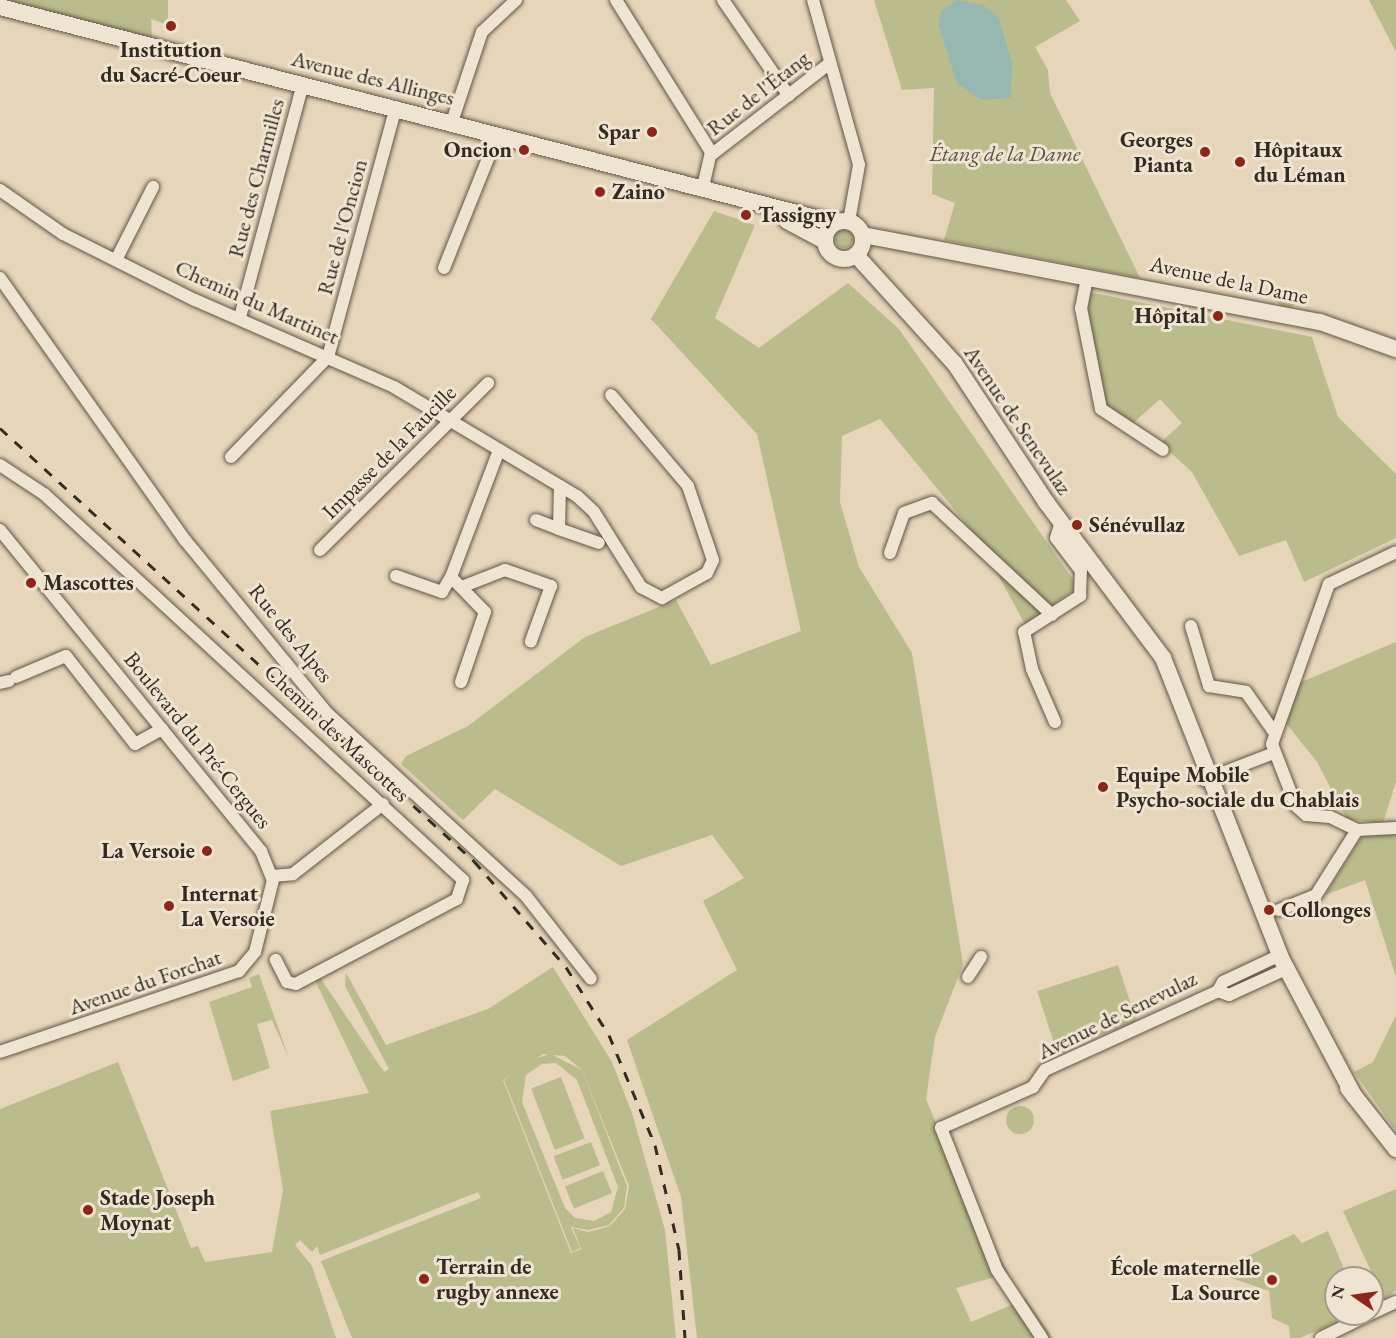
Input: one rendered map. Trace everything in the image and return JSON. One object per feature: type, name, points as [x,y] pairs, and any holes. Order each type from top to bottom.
[{"type":"main road","name":"Avenue des Allinges","points":[[0,7],[396,107],[734,197],[842,222]]},
{"type":"main road","name":"Avenue des Allinges","points":[[734,197],[825,241],[838,257],[856,255]]},
{"type":"main road","points":[[825,241],[842,222],[863,235],[856,255]]},
{"type":"main road","name":"Avenue de la Dame","points":[[863,235],[1087,278],[1127,292],[1360,337],[1396,349]]},
{"type":"main road","name":"Avenue de Senevulaz","points":[[856,255],[949,357],[1061,522],[1134,618],[1208,779],[1301,1022],[1354,1096],[1396,1149]]},
{"type":"street","points":[[453,122],[482,32],[516,0]]},
{"type":"street","points":[[616,0],[709,150],[703,188]]},
{"type":"street","points":[[723,0],[789,96]]},
{"type":"street","points":[[813,0],[859,165],[842,222]]},
{"type":"street","name":"Rue de l'Étang","points":[[709,150],[725,150],[830,63]]},
{"type":"street","name":"Rue des Charmilles","points":[[240,317],[303,84]]},
{"type":"street","name":"Rue de l'Oncion","points":[[328,357],[396,107]]},
{"type":"street","points":[[444,268],[498,134]]},
{"type":"street","points":[[116,260],[153,187]]},
{"type":"street","name":"Chemin du Martinet","points":[[0,190],[50,227],[116,260],[328,357],[451,422],[560,486],[587,503],[647,593],[662,598],[712,567],[688,486],[611,395]]},
{"type":"street","name":"Rue des Alpes","points":[[0,278],[185,540],[327,713],[526,896],[591,979]]},
{"type":"street","points":[[1087,278],[1081,308],[1101,409],[1163,450]]},
{"type":"street","points":[[231,457],[328,357]]},
{"type":"street","name":"Impasse de la Faucille","points":[[320,550],[488,383]]},
{"type":"street","points":[[396,576],[442,592],[451,577],[499,450]]},
{"type":"street","name":"Chemin des Mascottes","points":[[0,465],[44,494],[460,876],[460,896],[296,984],[287,982],[276,960]]},
{"type":"street","points":[[559,529],[560,486]]},
{"type":"street","points":[[890,554],[904,513],[932,503],[1052,615]]},
{"type":"street","points":[[536,520],[599,543]]},
{"type":"street","points":[[1055,722],[1032,669],[1024,632],[1076,601],[1083,585],[1081,571],[1056,540],[1061,522]]},
{"type":"street","name":"Boulevard du Pré-Cergues","points":[[0,530],[264,854],[272,876]]},
{"type":"street","points":[[1396,552],[1329,584],[1274,732],[1274,753],[1296,806],[1306,815],[1330,817],[1357,830],[1396,828]]},
{"type":"street","points":[[464,586],[505,570],[550,586],[531,641]]},
{"type":"street","points":[[451,577],[464,586],[485,612],[460,682]]},
{"type":"street","points":[[1191,626],[1209,686],[1246,692],[1274,732]]},
{"type":"street","points":[[8,680],[66,656],[135,744],[162,729]]},
{"type":"street","points":[[1208,779],[1274,753]]},
{"type":"street","points":[[272,876],[293,874],[383,804]]},
{"type":"street","points":[[1280,910],[1316,895],[1357,830]]},
{"type":"street","name":"Avenue du Forchat","points":[[0,1053],[238,971],[255,952],[272,876]]},
{"type":"street","points":[[968,977],[981,957]]},
{"type":"street","name":"Avenue de Senevulaz","points":[[1042,1338],[997,1270],[941,1128],[1033,1087],[1045,1070],[1218,991],[1223,982],[1278,964]]},
{"type":"street","points":[[1321,1338],[1345,1326]]},
{"type":"green space","points":[[3,0],[168,0],[168,25],[151,19],[152,38]]},
{"type":"green space","name":"Étang de la Dame","points":[[874,0],[1066,0],[1080,21],[1035,47],[1048,70],[1050,93],[1140,278],[944,240],[955,203],[932,194],[934,88],[902,90]]},
{"type":"green space","points":[[1369,0],[1396,0],[1396,52]]},
{"type":"green space","points":[[714,211],[755,225],[715,318],[759,348],[848,283],[899,329],[1078,587],[1025,624],[977,537],[880,419],[842,436],[840,502],[859,567],[912,653],[963,964],[935,1037],[926,1099],[978,1225],[1009,1273],[956,1288],[971,1322],[1026,1299],[1053,1338],[697,1338],[681,1197],[627,1040],[737,970],[703,901],[744,878],[712,835],[621,866],[495,789],[463,820],[401,764],[406,756],[468,726],[585,637],[676,600],[711,665],[801,631],[757,434],[651,319]]},
{"type":"green space","points":[[844,230],[850,233],[853,239],[850,245],[844,248],[838,245],[835,239],[838,233]]},
{"type":"green space","points":[[1287,288],[1294,291],[1297,298],[1294,305],[1287,308],[1280,305],[1277,298],[1280,291]]},
{"type":"green space","points":[[1089,292],[1312,337],[1338,417],[1396,474],[1396,538],[1304,582],[1286,540],[1239,556],[1192,472],[1160,443],[1182,423],[1160,399],[1131,425],[1110,412],[1101,398],[1086,305]]},
{"type":"green space","points":[[1396,642],[1396,782],[1383,823],[1347,819],[1317,762],[1285,722],[1299,683]]},
{"type":"green space","points":[[1396,833],[1396,977],[1365,880],[1325,895],[1363,834]]},
{"type":"green space","points":[[1118,965],[1137,1023],[1056,1049],[1037,991]]},
{"type":"green space","points":[[553,967],[612,1062],[632,1113],[665,1230],[676,1338],[352,1338],[321,1261],[481,1198],[478,1192],[320,1255],[317,1246],[312,1252],[300,1240],[295,1245],[312,1266],[336,1338],[0,1338],[0,1109],[118,1062],[191,1248],[198,1246],[205,1262],[272,1252],[283,1190],[270,1111],[369,1093],[314,978],[321,979],[384,1072],[389,1069],[345,986],[346,973],[386,1045],[488,1009]],"holes":[[[543,1054],[565,1056],[582,1070],[629,1186],[625,1209],[610,1226],[588,1232],[573,1228],[581,1249],[571,1253],[503,1080]]]},
{"type":"green space","points":[[259,974],[289,1058],[272,1020],[257,1024],[270,1068],[233,1081],[209,1002],[252,987],[249,978]]},
{"type":"green space","points":[[1396,1015],[1396,1131],[1354,1072],[1373,1062]]},
{"type":"green space","points":[[551,1054],[582,1070],[627,1186],[624,1208],[609,1225],[588,1230],[571,1227],[580,1248],[572,1252],[504,1080],[530,1060]],"holes":[[[556,1063],[577,1080],[618,1187],[611,1212],[594,1221],[575,1218],[565,1208],[522,1102],[526,1075],[542,1064]]]},
{"type":"green space","points":[[561,1077],[585,1139],[555,1150],[531,1088]]},
{"type":"green space","points":[[1020,1106],[1030,1110],[1034,1120],[1030,1130],[1020,1134],[1010,1130],[1006,1120],[1010,1110]]},
{"type":"green space","points":[[591,1142],[600,1165],[563,1180],[554,1156]]},
{"type":"green space","points":[[603,1171],[612,1193],[574,1209],[565,1186]]},
{"type":"green space","points":[[1396,1189],[1396,1290],[1384,1299],[1384,1266],[1369,1266],[1343,1211]]},
{"type":"green space","points":[[1328,1231],[1343,1266],[1324,1266],[1324,1326],[1328,1326],[1300,1338],[1290,1338],[1289,1326],[1272,1318],[1269,1291],[1214,1272],[1294,1234],[1302,1243]]},
{"type":"water","name":"Étang de la Dame","points":[[957,0],[983,5],[999,18],[1012,63],[1011,98],[981,100],[957,83],[938,24],[941,11]]},
{"type":"railway","points":[[0,428],[474,861],[566,967],[609,1035],[655,1145],[679,1250],[685,1338]]},
{"type":"place","name":"Institution du Sacré-Coeur","points":[[171,26]]},
{"type":"place","name":"Spar","points":[[652,132]]},
{"type":"place","name":"Oncion","points":[[524,150]]},
{"type":"place","name":"Georges Pianta","points":[[1205,152]]},
{"type":"place","name":"Hôpitaux du Léman","points":[[1240,162]]},
{"type":"place","name":"Zaino","points":[[600,192]]},
{"type":"place","name":"Tassigny","points":[[746,215]]},
{"type":"place","name":"Hôpital","points":[[1218,316]]},
{"type":"place","name":"Sénévullaz","points":[[1077,525]]},
{"type":"place","name":"Mascottes","points":[[31,583]]},
{"type":"place","name":"Equipe Mobile Psycho-sociale du Chablais","points":[[1103,787]]},
{"type":"place","name":"La Versoie","points":[[207,851]]},
{"type":"place","name":"Internat La Versoie","points":[[169,906]]},
{"type":"place","name":"Collonges","points":[[1269,910]]},
{"type":"place","name":"Stade Joseph Moynat","points":[[88,1210]]},
{"type":"place","name":"Terrain de rugby annexe","points":[[424,1279]]},
{"type":"place","name":"École maternelle La Source","points":[[1272,1280]]}]
